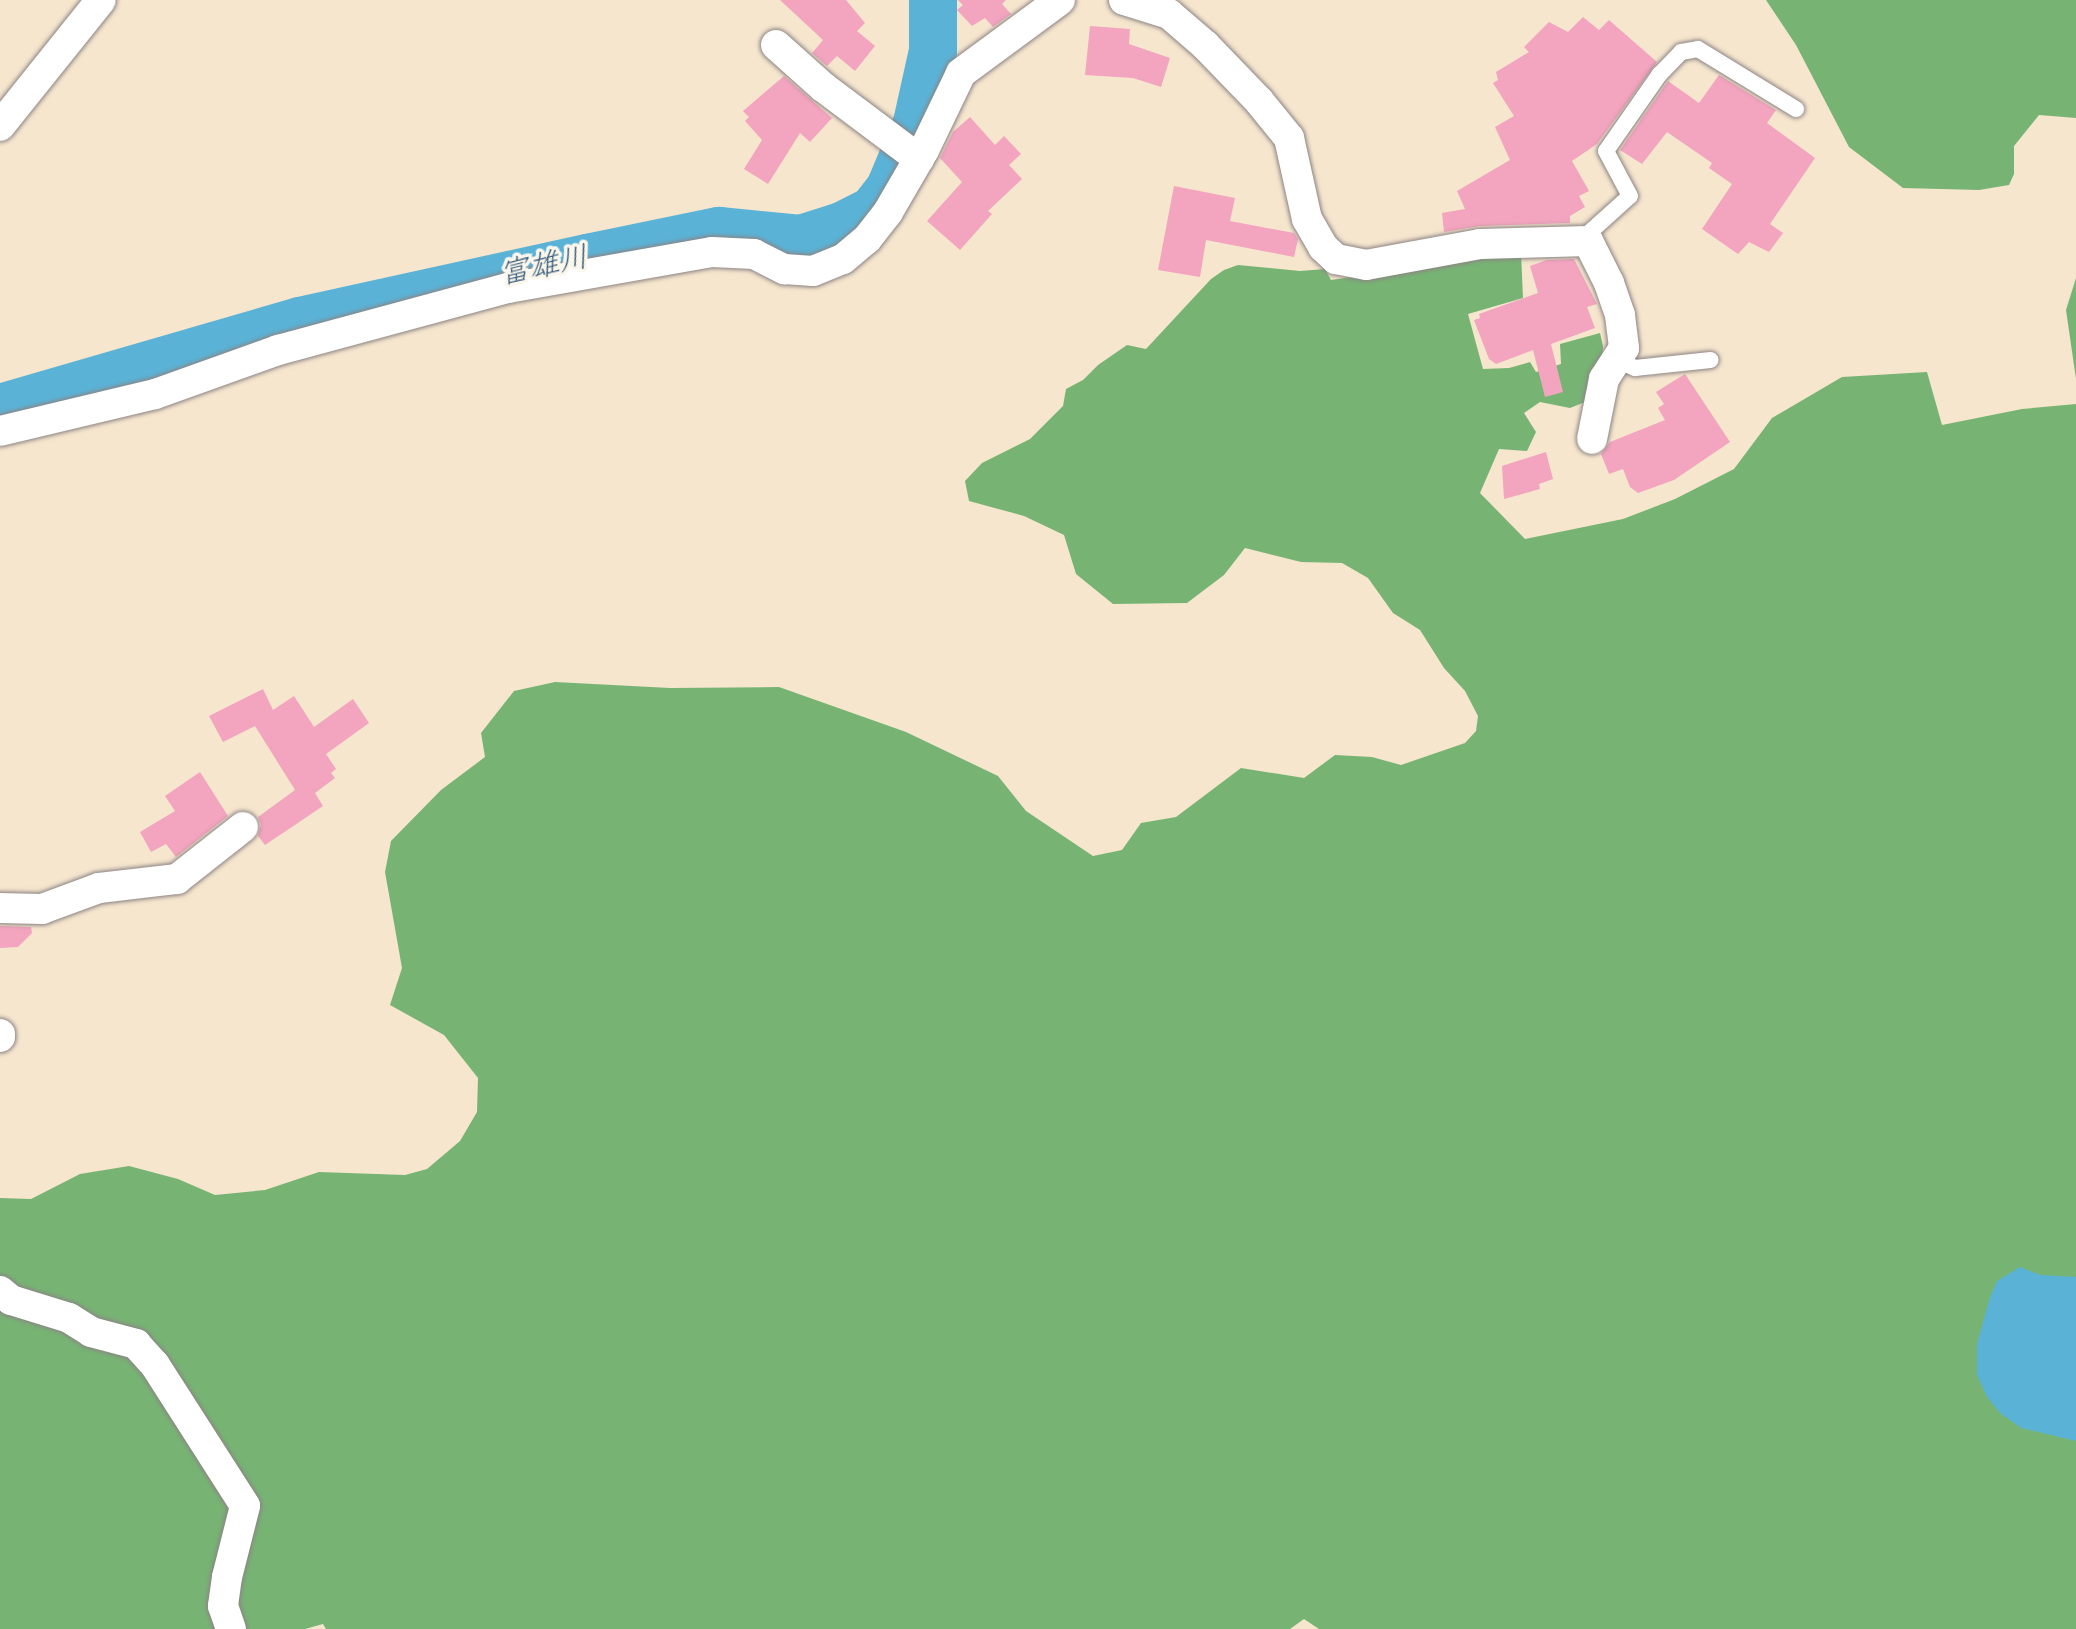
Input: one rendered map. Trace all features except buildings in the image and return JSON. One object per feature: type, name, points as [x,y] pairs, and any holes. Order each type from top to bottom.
[{"type":"street","points":[[0,126],[101,0]]},
{"type":"street","points":[[0,431],[155,394],[278,350],[508,288],[712,252],[754,254],[784,269],[813,271],[843,259],[867,239],[888,212],[919,159],[961,73],[1060,0]]},
{"type":"street","points":[[1124,0],[1169,14],[1205,45],[1259,101],[1289,138],[1307,219],[1323,247],[1336,259],[1366,265],[1480,244],[1588,241],[1620,315],[1624,348],[1604,379],[1592,439]]},
{"type":"street","points":[[776,45],[823,87],[919,159]]},
{"type":"street","points":[[0,908],[42,909],[99,888],[177,879],[243,827]]},
{"type":"street","points":[[0,1291],[11,1300],[69,1318],[91,1332],[136,1344],[155,1365],[245,1506],[223,1606],[231,1629]]},
{"type":"lane","points":[[1579,242],[1630,196],[1606,151],[1659,75],[1681,52],[1698,49],[1796,109]]},
{"type":"lane","points":[[1617,360],[1635,368],[1711,360]]},
{"type":"green space","points":[[1766,0],[2076,0],[2076,118],[2039,115],[2014,146],[2014,174],[2009,185],[1979,190],[1903,188],[1849,147],[1796,45]]},
{"type":"green space","points":[[1521,252],[1523,298],[1468,314],[1483,369],[1509,368],[1530,362],[1536,372],[1561,364],[1560,344],[1600,333],[1603,346],[1602,361],[1590,400],[1570,408],[1540,402],[1524,413],[1536,432],[1527,451],[1499,449],[1480,493],[1525,539],[1623,519],[1675,499],[1734,469],[1772,418],[1842,377],[1927,372],[1942,425],[2022,409],[2076,404],[2076,1629],[1319,1629],[1304,1619],[1290,1629],[326,1629],[323,1624],[305,1629],[0,1629],[0,1198],[31,1199],[80,1174],[129,1166],[178,1179],[215,1195],[265,1190],[319,1172],[405,1175],[427,1169],[460,1141],[477,1112],[478,1078],[444,1035],[390,1005],[402,968],[385,872],[391,841],[441,790],[485,757],[481,733],[514,691],[555,682],[670,688],[779,687],[906,732],[998,776],[1026,811],[1093,856],[1122,850],[1141,823],[1176,817],[1241,768],[1304,778],[1335,755],[1372,757],[1401,765],[1465,743],[1476,731],[1478,716],[1465,691],[1444,668],[1420,630],[1393,613],[1368,578],[1342,563],[1301,562],[1245,548],[1224,575],[1187,603],[1113,604],[1076,574],[1064,535],[1024,516],[969,501],[965,481],[982,463],[1030,439],[1063,406],[1066,389],[1083,380],[1098,365],[1127,345],[1146,349],[1211,279],[1224,270],[1238,265],[1300,271],[1325,269],[1331,280]]},
{"type":"green space","points":[[2076,278],[2076,379],[2066,310]]},
{"type":"water","points":[[2020,1267],[2040,1275],[2076,1277],[2076,1441],[2021,1428],[2000,1413],[1987,1397],[1977,1375],[1977,1344],[1990,1297],[1997,1281]]},
{"type":"waterway","name":"富雄川","points":[[0,408],[300,321],[587,258],[719,231],[801,239],[842,226],[873,210],[890,188],[917,123],[933,51],[933,0]]}]
